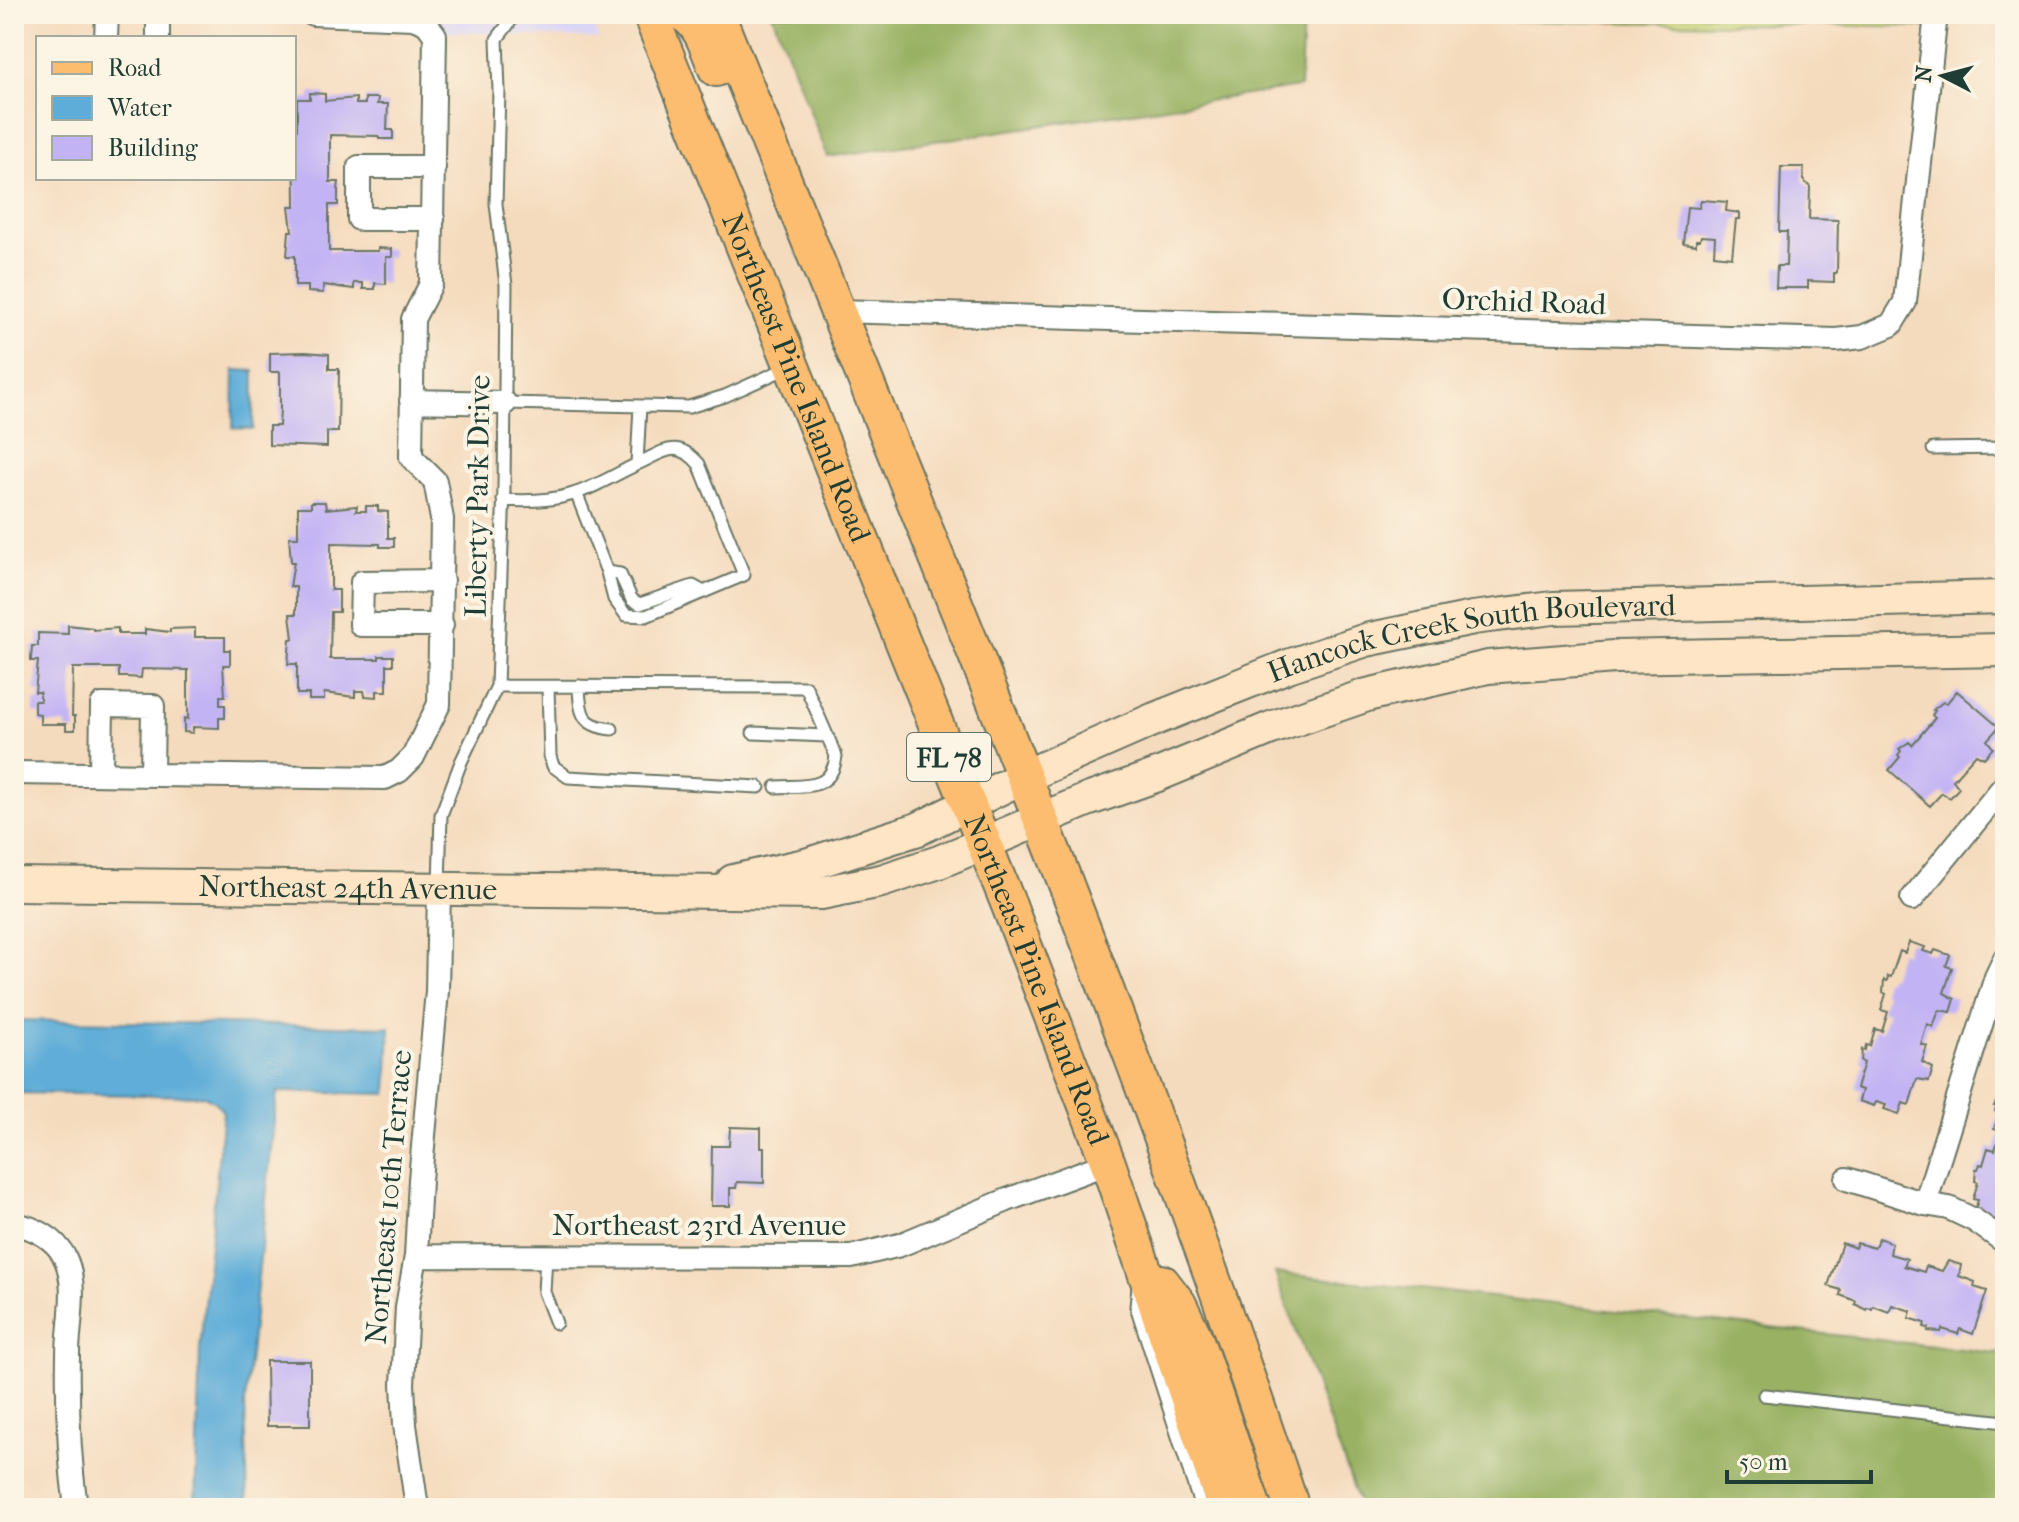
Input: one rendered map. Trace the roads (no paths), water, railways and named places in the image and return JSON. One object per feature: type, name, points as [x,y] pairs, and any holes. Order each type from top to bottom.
[{"type":"main road","name":"Northeast Pine Island Road","points":[[650,14],[984,842],[1108,1163],[1225,1508]]},
{"type":"main road","name":"Northeast Pine Island Road","points":[[683,14],[690,18],[702,36],[847,388],[889,441]]},
{"type":"main road","name":"Northeast Pine Island Road","points":[[717,14],[1041,820],[1176,1170],[1292,1508]]},
{"type":"main road","points":[[1142,1263],[1157,1276],[1179,1304],[1196,1340],[1254,1508]]},
{"type":"street","points":[[106,36],[107,14]]},
{"type":"street","points":[[158,14],[158,36]]},
{"type":"street","points":[[14,773],[385,778],[399,771],[413,757],[439,704],[442,519],[435,481],[411,457],[413,319],[431,284],[435,35],[426,23],[413,18],[313,14]]},
{"type":"street","name":"Orchid Road","points":[[837,311],[1811,340],[1862,337],[1891,325],[1905,302],[1936,14]]},
{"type":"street","points":[[433,219],[359,219],[359,167],[434,167]]},
{"type":"street","points":[[411,401],[505,403]]},
{"type":"street","points":[[442,581],[362,582],[361,625],[442,625]]},
{"type":"street","name":"Hancock Creek South Boulevard","points":[[968,803],[1155,719],[1327,652],[1366,640],[1473,618],[1594,606],[2005,597]]},
{"type":"street","name":"Hancock Creek South Boulevard","points":[[984,842],[1271,728],[1367,695],[1488,667],[1614,657],[2005,650]]},
{"type":"street","points":[[101,774],[102,705],[153,706],[152,775]]},
{"type":"street","points":[[1912,899],[2002,797]]},
{"type":"street","name":"Northeast 24th Avenue","points":[[683,891],[823,860],[918,829],[968,803]]},
{"type":"street","name":"Northeast 24th Avenue","points":[[14,884],[821,893],[852,889],[939,862],[984,842]]},
{"type":"street","name":"Northeast 10th Terrace","points":[[417,1508],[408,1453],[403,1384],[407,1307],[416,1256],[437,991],[439,890]]},
{"type":"street","points":[[1925,1204],[1996,977],[2005,958]]},
{"type":"street","name":"Northeast 23rd Avenue","points":[[416,1256],[851,1257],[900,1245],[1007,1200],[1108,1163]]},
{"type":"street","points":[[1847,1179],[1925,1204],[1949,1208],[2005,1242]]},
{"type":"street","points":[[14,1224],[45,1235],[64,1256],[72,1284],[68,1421],[76,1508]]},
{"type":"lane","name":"Liberty Park Drive","points":[[439,890],[441,815],[461,762],[497,686],[506,285],[496,204],[497,39],[516,14]]},
{"type":"lane","points":[[505,403],[689,407],[725,396],[791,366]]},
{"type":"lane","points":[[637,464],[640,406]]},
{"type":"lane","points":[[503,500],[552,501],[577,495],[674,447],[688,450],[699,464],[744,575],[704,592],[693,586],[640,604],[632,600],[620,574],[607,572],[577,495]]},
{"type":"lane","points":[[1933,449],[2005,448]]},
{"type":"lane","points":[[497,686],[806,687],[836,756],[831,776],[818,785],[776,787]]},
{"type":"lane","points":[[579,686],[584,718],[600,728],[612,729]]},
{"type":"lane","points":[[548,687],[550,756],[553,766],[568,777],[759,787]]},
{"type":"lane","points":[[753,733],[827,736]]},
{"type":"lane","points":[[546,1255],[544,1292],[556,1323]]},
{"type":"lane","points":[[1142,1263],[1136,1306],[1201,1508]]},
{"type":"lane","points":[[1764,1395],[2005,1422]]},
{"type":"water","points":[[234,370],[254,371],[253,429],[233,428]]},
{"type":"water","points":[[14,1020],[390,1027],[387,1094],[277,1092],[245,1403],[248,1508],[195,1508],[200,1348],[223,1111],[204,1096],[14,1093]]}]
